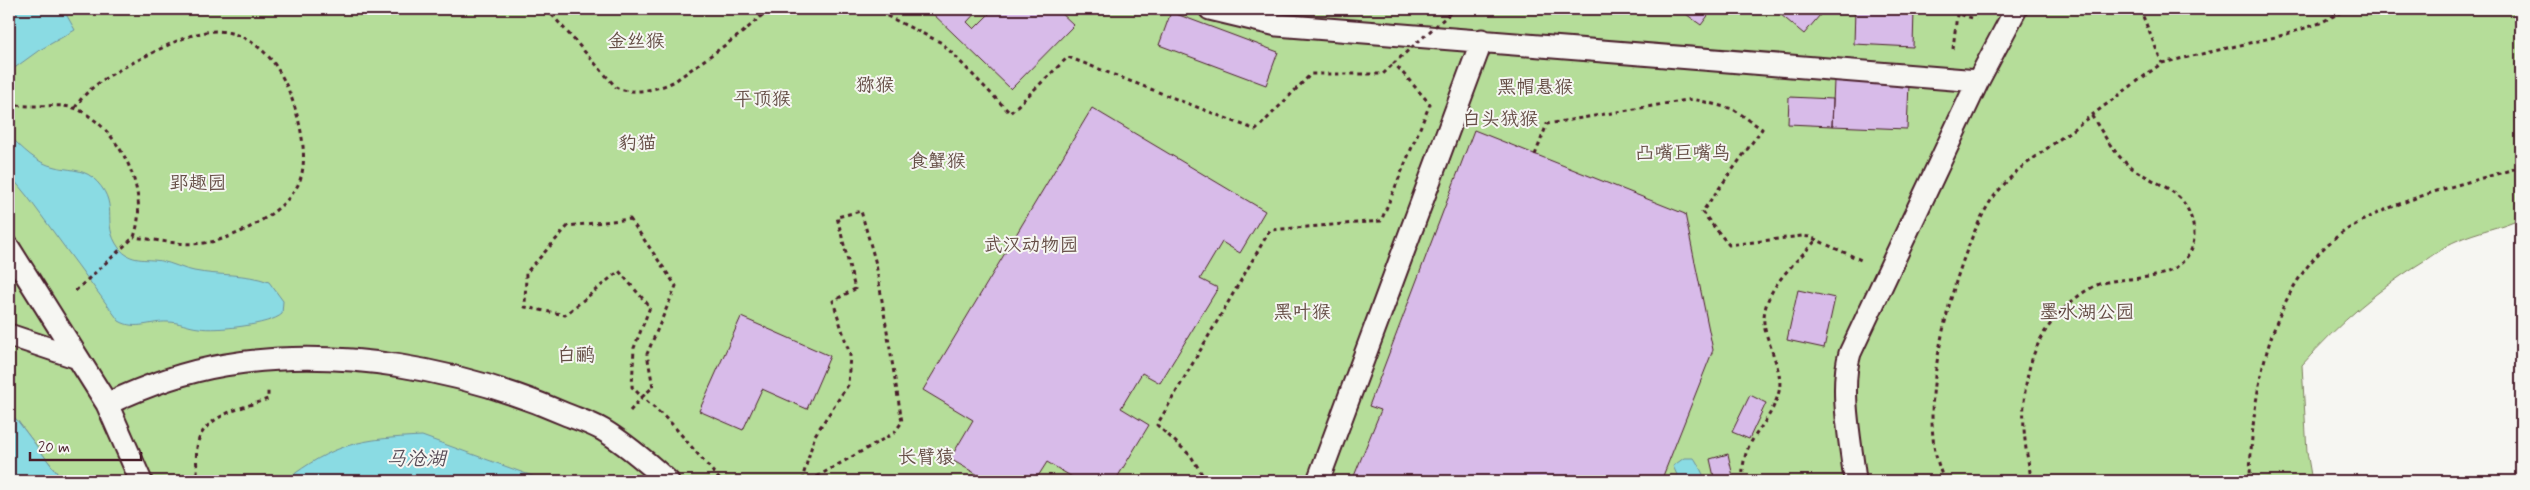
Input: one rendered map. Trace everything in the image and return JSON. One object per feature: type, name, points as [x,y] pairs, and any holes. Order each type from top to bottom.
[{"type":"lane","points":[[1210,9],[1277,25],[1482,40],[1978,82]]},
{"type":"lane","points":[[1855,481],[1846,368],[1862,326],[1978,82],[2016,9]]},
{"type":"lane","points":[[1318,481],[1482,40]]},
{"type":"lane","points":[[9,248],[107,404],[141,481]]},
{"type":"lane","points":[[9,335],[78,358]]},
{"type":"lane","points":[[107,404],[142,387],[183,374],[225,365],[323,359],[389,364],[507,390],[603,430],[668,481]]},
{"type":"path","points":[[544,9],[552,15],[616,87],[624,92],[669,84],[742,33],[769,9]]},
{"type":"path","points":[[552,15],[558,9]]},
{"type":"path","points":[[883,9],[887,16],[942,43],[1010,113],[1068,57],[1256,130],[1311,74],[1383,74],[1455,9]]},
{"type":"path","points":[[1563,9],[1591,13],[1595,9]]},
{"type":"path","points":[[2140,9],[2162,63]]},
{"type":"path","points":[[1944,481],[1933,436],[1935,376],[1954,290],[1975,230],[1991,201],[2018,170],[2162,63],[2284,35],[2320,23],[2347,9]]},
{"type":"path","points":[[76,108],[80,99],[90,90],[133,62],[166,45],[210,32],[226,31],[242,36],[262,50],[277,67],[287,86],[298,119],[304,164],[300,182],[287,200],[269,216],[246,228],[209,242],[176,243],[134,237]]},
{"type":"path","points":[[1206,481],[1192,456],[1158,425],[1270,230],[1381,221],[1430,104],[1394,63]]},
{"type":"path","points":[[1535,154],[1547,124],[1693,99],[1733,109],[1762,128],[1702,212],[1729,245],[1802,236],[1816,240],[1861,260],[1892,263]]},
{"type":"path","points":[[9,104],[76,108],[110,134],[128,164],[138,206],[137,228],[134,237],[126,247],[85,284]]},
{"type":"path","points":[[2030,481],[2025,442],[2024,404],[2031,364],[2043,335],[2070,303],[2090,288],[2104,283],[2146,278],[2170,271],[2186,259],[2194,241],[2190,215],[2182,202],[2172,192],[2140,174],[2127,164],[2118,155],[2091,115]]},
{"type":"path","points":[[2250,481],[2250,455],[2256,395],[2266,351],[2278,314],[2304,272],[2324,248],[2358,222],[2389,208],[2419,197],[2521,167]]},
{"type":"path","points":[[804,481],[815,435],[848,385],[850,355],[833,300],[855,289],[837,217],[861,211],[876,264],[902,422],[894,433],[808,481]]},
{"type":"path","points":[[611,437],[642,397],[653,387],[647,354],[676,286],[630,219],[568,226],[526,273],[525,307],[565,315],[619,271],[650,306],[634,348],[632,387],[642,397],[671,423],[721,481]]},
{"type":"path","points":[[1743,481],[1742,459],[1748,446],[1769,414],[1780,384],[1780,375],[1763,319],[1766,302],[1779,282],[1816,240]]},
{"type":"path","points":[[198,481],[197,444],[201,433],[211,423],[226,414],[268,399],[268,361]]},
{"type":"green space","name":"武汉动物园","points":[[9,9],[2521,9],[2521,218],[2452,243],[2409,270],[2360,307],[2302,365],[2307,452],[2312,481],[63,481],[17,420],[9,413]]},
{"type":"water","points":[[9,9],[75,9],[66,14],[75,30],[38,51],[9,72]]},
{"type":"water","points":[[9,135],[30,155],[42,162],[55,167],[79,171],[92,177],[101,187],[109,204],[113,238],[119,248],[128,256],[165,262],[203,273],[251,277],[269,282],[283,301],[282,314],[276,318],[255,324],[217,329],[168,322],[131,325],[119,321],[9,174]]},
{"type":"water","points":[[9,413],[17,420],[63,481],[9,481]]},
{"type":"water","name":"马沧湖","points":[[422,436],[546,481],[285,481],[318,458],[349,445],[382,439]]},
{"type":"water","points":[[1684,458],[1694,458],[1706,481],[1677,481],[1678,477],[1673,466]]},
{"type":"building","points":[[928,9],[979,9],[967,22],[974,29],[994,9],[1057,9],[1074,25],[1011,89]]},
{"type":"building","points":[[1679,9],[1713,9],[1701,25]]},
{"type":"building","points":[[1774,9],[1825,9],[1804,34]]},
{"type":"building","points":[[1855,9],[1914,9],[1913,47],[1854,44]]},
{"type":"building","points":[[1171,12],[1278,52],[1266,85],[1159,45]]},
{"type":"building","points":[[1834,81],[1909,84],[1907,129],[1832,126]]},
{"type":"building","points":[[1789,97],[1833,99],[1832,126],[1788,124]]},
{"type":"building","points":[[1092,108],[1265,211],[1240,253],[1222,242],[1200,279],[1218,288],[1160,383],[1142,373],[1121,408],[1149,425],[1115,481],[1079,481],[1047,462],[1035,481],[989,481],[950,459],[973,420],[923,390]]},
{"type":"building","points":[[1474,130],[1685,214],[1713,350],[1661,481],[1352,481],[1381,410],[1369,406]]},
{"type":"building","points":[[1798,290],[1835,298],[1824,348],[1787,340]]},
{"type":"building","points":[[741,317],[830,356],[807,409],[762,389],[743,430],[699,411]]},
{"type":"building","points":[[1750,395],[1766,403],[1749,439],[1732,432]]},
{"type":"building","points":[[1728,454],[1734,481],[1715,481],[1710,459]]},
{"type":"park label","name":"金丝猴","points":[[636,41]]},
{"type":"park label","name":"猕猴","points":[[875,85]]},
{"type":"park label","name":"黑帽悬猴","points":[[1535,87]]},
{"type":"park label","name":"平顶猴","points":[[762,99]]},
{"type":"park label","name":"白头狨猴","points":[[1500,119]]},
{"type":"park label","name":"豹猫","points":[[637,143]]},
{"type":"park label","name":"凸嘴巨嘴鸟","points":[[1683,153]]},
{"type":"park label","name":"食蟹猴","points":[[937,161]]},
{"type":"park label","name":"郢趣园","points":[[198,183]]},
{"type":"park label","name":"黑叶猴","points":[[1302,312]]},
{"type":"park label","name":"墨水湖公园","points":[[2087,312]]},
{"type":"park label","name":"白鹂","points":[[576,355]]},
{"type":"park label","name":"长臂猿","points":[[926,457]]}]
